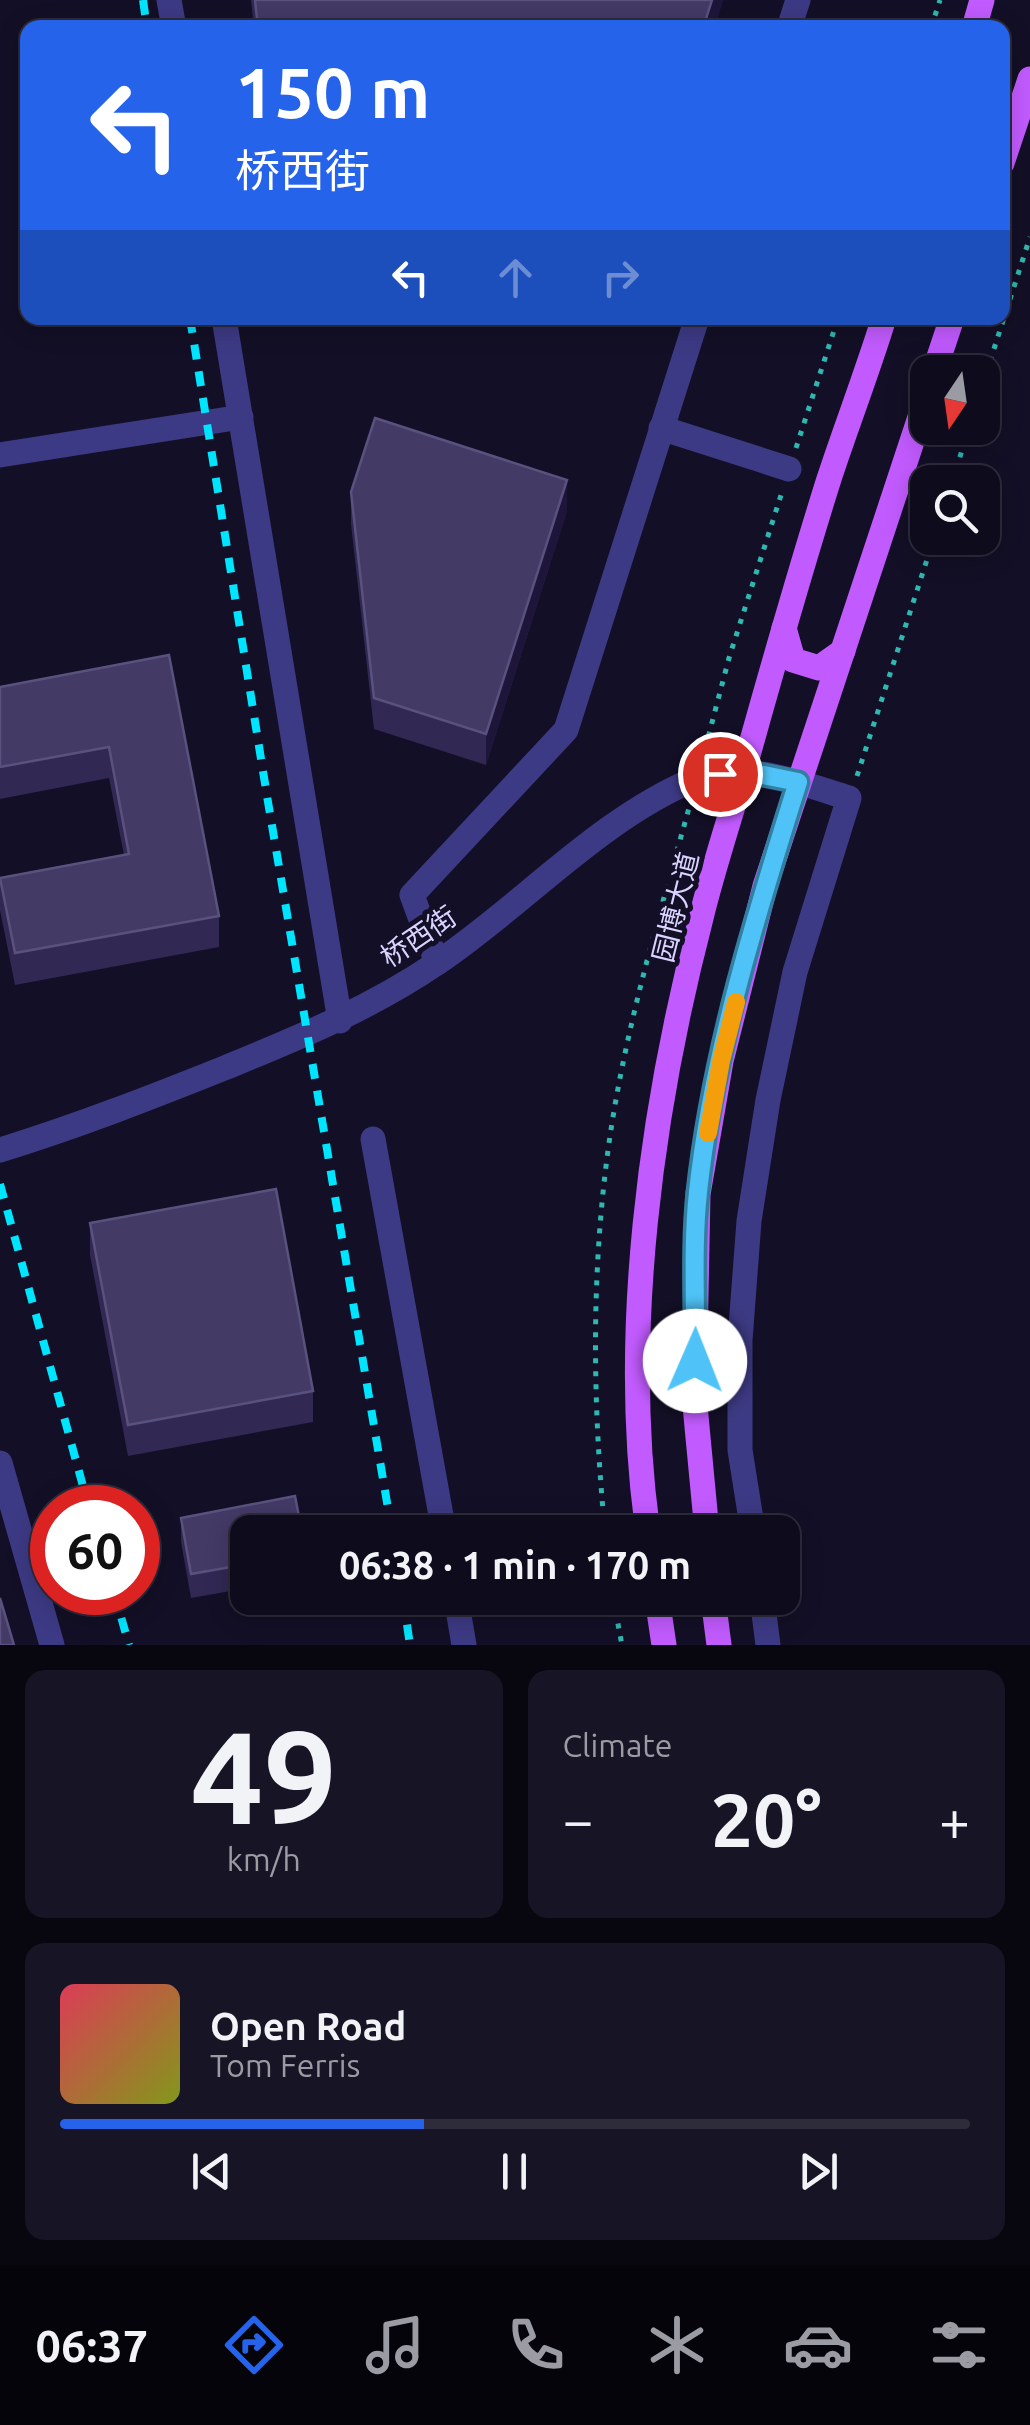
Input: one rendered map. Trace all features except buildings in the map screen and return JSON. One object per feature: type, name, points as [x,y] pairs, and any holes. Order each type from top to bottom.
[{"type":"main road","points":[[1010,139],[1030,79]]},
{"type":"main road","name":"园博大道","points":[[647,1515],[638,1416],[640,1303],[650,1189],[673,1048],[700,919],[828,483],[882,325]]},
{"type":"main road","points":[[940,355],[950,325]]},
{"type":"main road","points":[[705,1515],[694,1395],[698,1194],[721,1061],[765,886],[911,445]]},
{"type":"main road","points":[[784,628],[793,660],[819,668],[843,650]]},
{"type":"main road","points":[[660,1615],[664,1645]]},
{"type":"main road","points":[[715,1615],[719,1645]]},
{"type":"street","points":[[225,325],[340,1021]]},
{"type":"street","points":[[438,963],[412,895],[566,730],[695,325]]},
{"type":"street","points":[[0,455],[241,417]]},
{"type":"street","points":[[662,428],[789,469]]},
{"type":"street","name":"桥西街","points":[[0,1150],[90,1122],[340,1021],[438,963],[578,852],[697,778],[743,771],[849,798]]},
{"type":"street","points":[[750,1515],[740,1450],[740,1340],[750,1222],[768,1100],[796,972],[849,798]]},
{"type":"street","points":[[373,1140],[441,1515]]},
{"type":"street","points":[[0,1464],[52,1645]]},
{"type":"street","points":[[459,1615],[464,1645]]},
{"type":"street","points":[[764,1615],[768,1645]]},
{"type":"path","points":[[1010,299],[1030,237]]},
{"type":"path","points":[[992,355],[1002,325]]},
{"type":"path","points":[[849,798],[928,555]]},
{"type":"path","points":[[616,1615],[622,1645]]},
{"type":"railway","points":[[143,0],[146,20]]},
{"type":"railway","points":[[191,325],[389,1515]]},
{"type":"railway","points":[[0,1184],[83,1485]]},
{"type":"railway","points":[[121,1615],[129,1645]]},
{"type":"railway","points":[[406,1615],[410,1645]]},
{"type":"slow traffic","points":[[708,1133],[736,1002]]},
{"type":"route","points":[[695,1361],[698,1194],[721,1061],[765,886],[798,782],[743,771],[720,774]]}]
